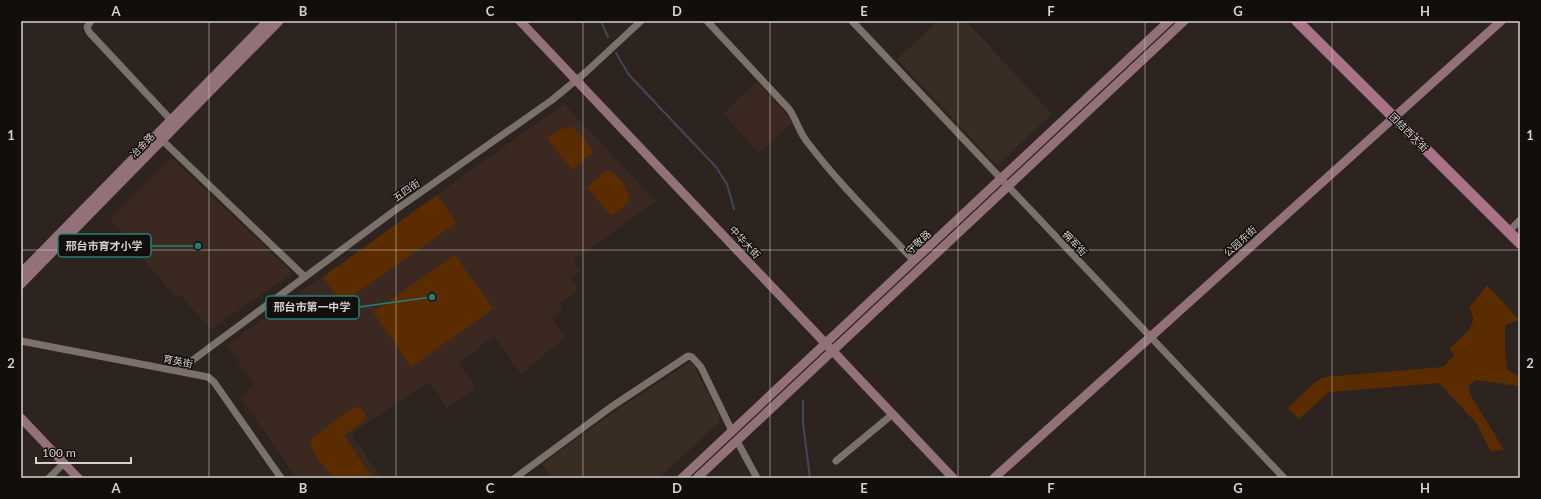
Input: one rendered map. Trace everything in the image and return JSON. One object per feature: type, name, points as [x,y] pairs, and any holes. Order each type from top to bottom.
[{"type":"main road","name":"团结西大街","points":[[1297,21],[1397,116],[1518,227]]},
{"type":"main road","name":"团结西大街","points":[[1307,21],[1520,243]]},
{"type":"street","points":[[91,21],[87,27],[89,32],[171,120]]},
{"type":"street","name":"冶金路","points":[[21,273],[268,21]]},
{"type":"street","name":"冶金路","points":[[21,284],[279,21]]},
{"type":"street","name":"中华大街","points":[[512,21],[574,82]]},
{"type":"street","name":"中华大街","points":[[520,21],[574,82],[823,346],[953,478]]},
{"type":"street","name":"五四街","points":[[178,371],[394,211],[552,100],[641,21]]},
{"type":"street","points":[[707,21],[789,109],[796,118],[802,135],[838,179],[914,261]]},
{"type":"street","name":"拥军街","points":[[852,21],[1284,478]]},
{"type":"street","name":"守敬路","points":[[682,478],[1169,21]]},
{"type":"street","name":"守敬路","points":[[697,478],[1184,21]]},
{"type":"street","name":"公园东街","points":[[994,478],[1501,21]]},
{"type":"street","points":[[162,140],[305,277]]},
{"type":"street","name":"育英街","points":[[21,341],[208,377],[214,382],[281,478]]},
{"type":"street","name":"中华大街","points":[[830,353],[888,418],[945,478]]},
{"type":"street","points":[[515,478],[611,407],[688,356],[692,357],[701,367],[732,431]]},
{"type":"street","points":[[21,418],[78,478]]},
{"type":"street","points":[[836,461],[888,418]]},
{"type":"street","points":[[21,426],[70,478]]},
{"type":"street","points":[[737,440],[757,478]]},
{"type":"street","points":[[49,478],[60,467]]},
{"type":"shaded area","points":[[938,21],[966,21],[1052,114],[997,165],[897,59]]},
{"type":"shaded area","points":[[757,82],[793,122],[759,153],[723,114]]},
{"type":"shaded area","points":[[564,104],[656,201],[573,261],[580,271],[570,278],[578,290],[559,304],[563,309],[552,319],[566,337],[521,374],[494,336],[459,363],[476,388],[447,408],[430,382],[351,434],[381,478],[297,478],[240,397],[254,385],[227,345]]},
{"type":"shaded area","points":[[571,126],[585,140],[593,152],[572,170],[547,138],[560,130]]},
{"type":"shaded area","points":[[171,158],[293,273],[211,329],[179,294],[175,297],[110,219]]},
{"type":"shaded area","points":[[608,169],[623,182],[630,199],[623,207],[611,216],[587,187]]},
{"type":"shaded area","points":[[437,195],[456,223],[342,303],[323,277]]},
{"type":"shaded area","points":[[455,255],[493,309],[411,367],[373,312]]},
{"type":"shaded area","points":[[1487,285],[1519,320],[1505,325],[1505,350],[1507,370],[1519,376],[1520,385],[1517,386],[1476,380],[1469,386],[1469,388],[1473,399],[1504,450],[1490,451],[1477,424],[1439,383],[1329,392],[1299,419],[1288,408],[1315,382],[1324,377],[1443,367],[1455,355],[1449,349],[1461,339],[1471,326],[1473,317],[1469,308]]},
{"type":"shaded area","points":[[690,362],[694,366],[719,415],[719,422],[659,478],[551,478],[542,464],[618,409]]},
{"type":"shaded area","points":[[354,407],[361,408],[366,417],[365,420],[344,436],[373,478],[333,478],[315,454],[310,444],[310,440]]},
{"type":"waterway","points":[[601,21],[608,37]]},
{"type":"waterway","points":[[616,53],[629,75],[716,167],[727,184],[734,209]]},
{"type":"waterway","points":[[803,401],[803,424],[810,478]]},
{"type":"place","name":"邢台市育才小学","points":[[198,246]]},
{"type":"place","name":"邢台市第一中学","points":[[432,297]]}]
